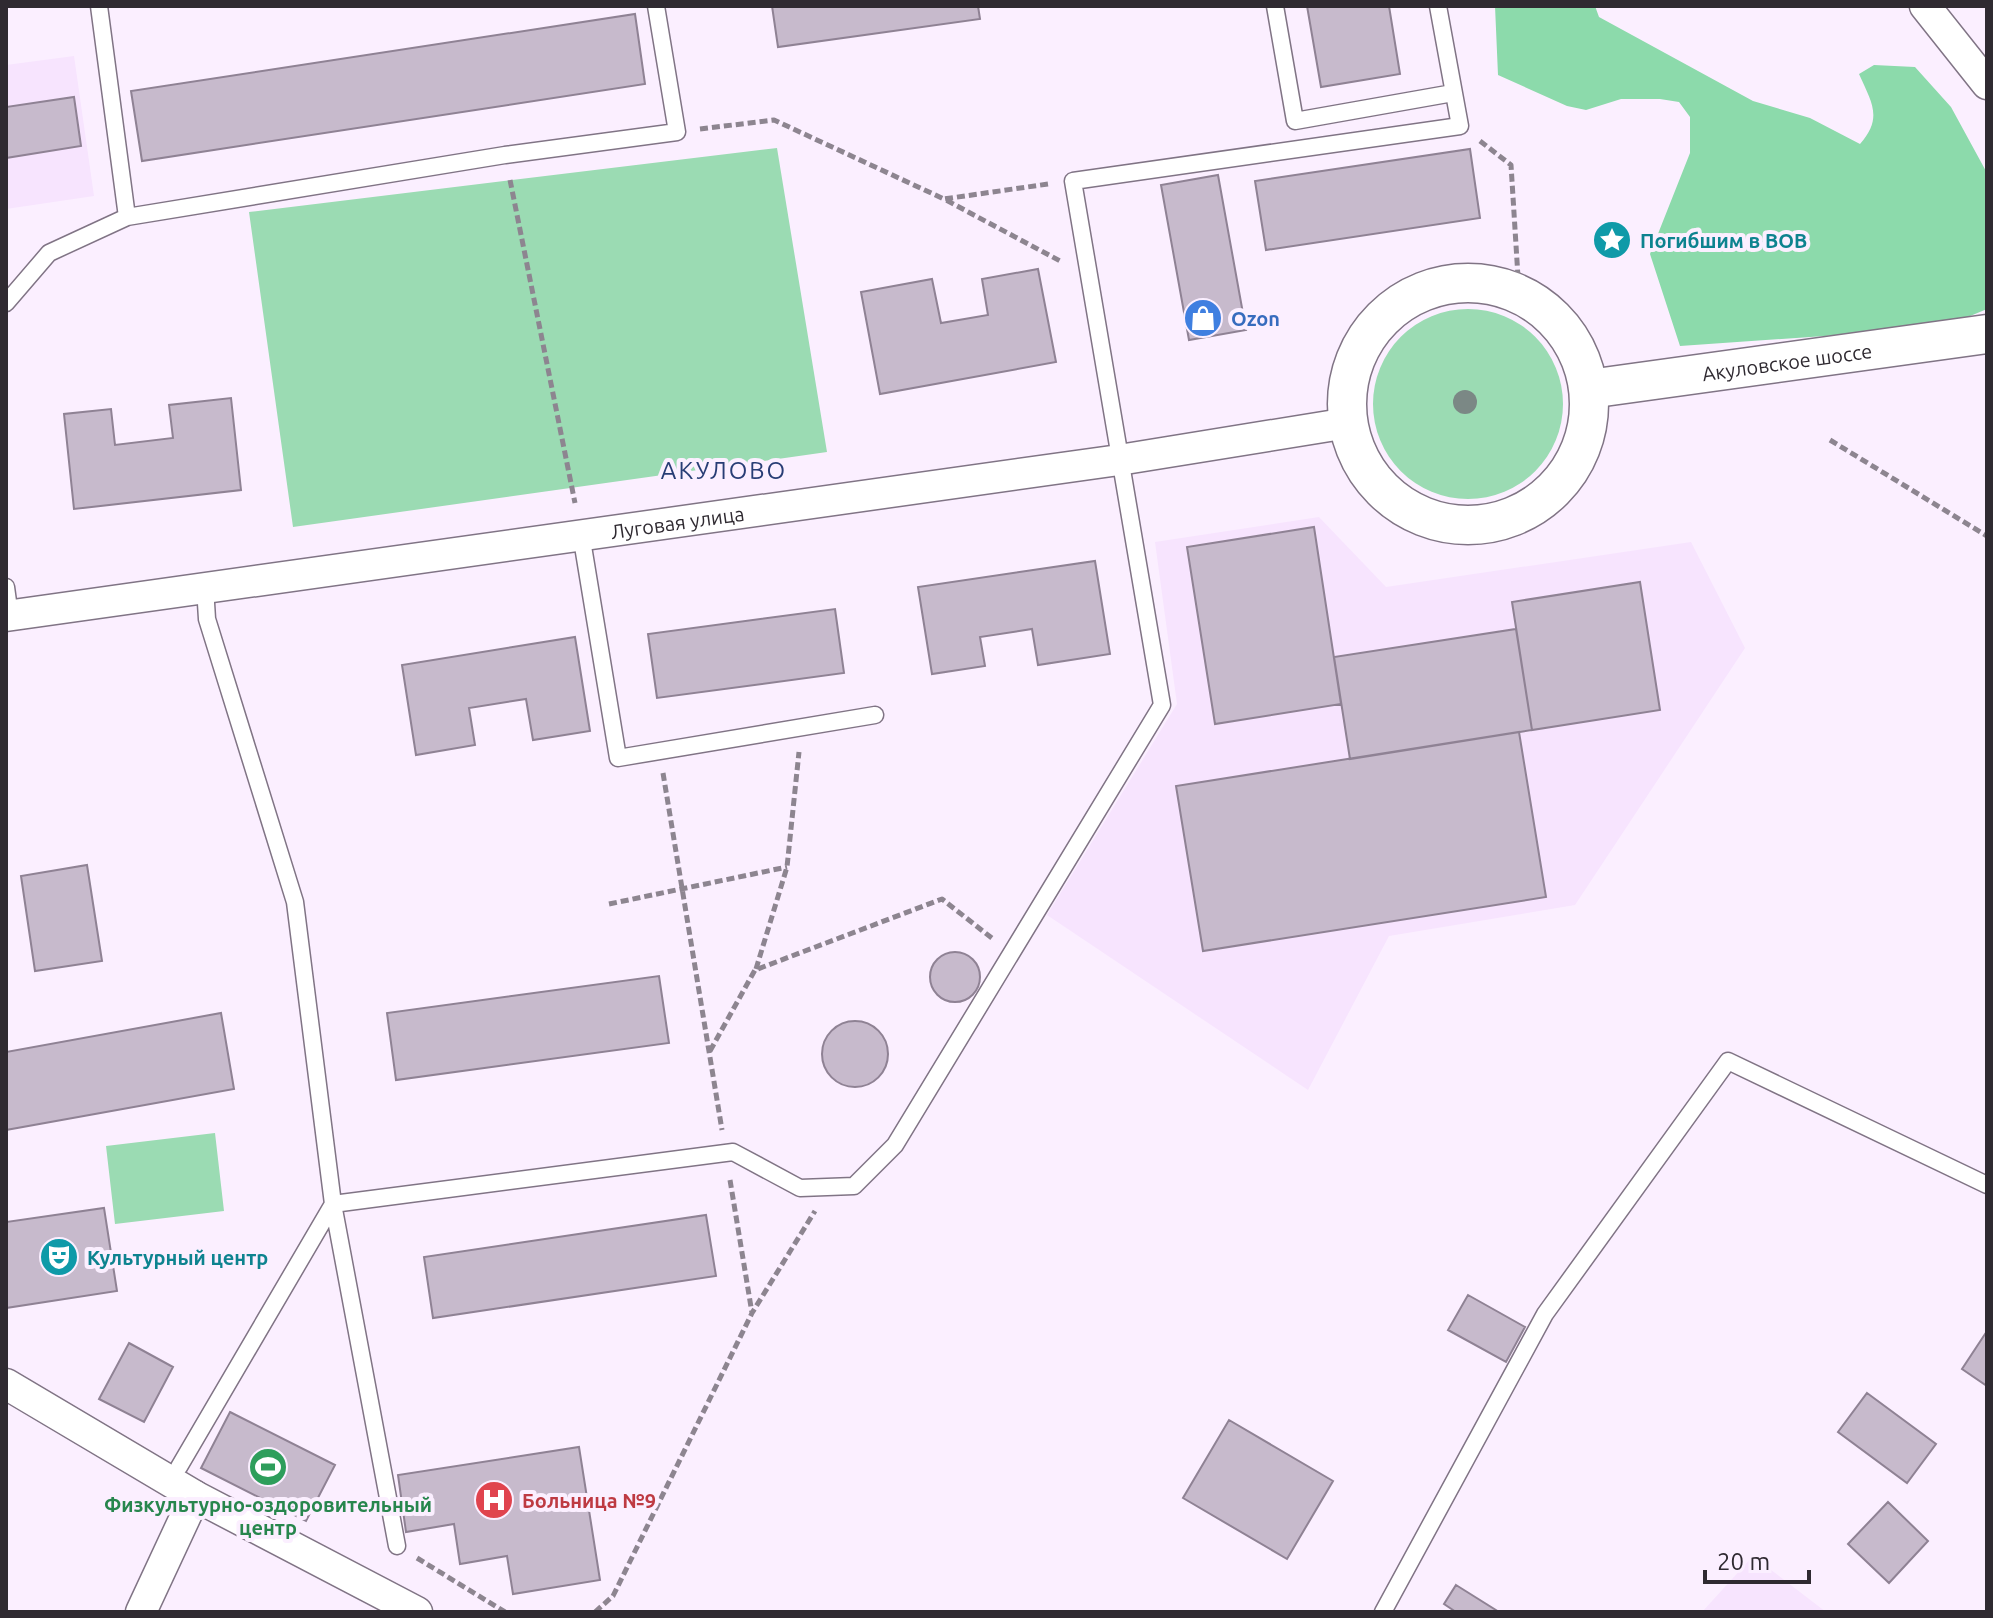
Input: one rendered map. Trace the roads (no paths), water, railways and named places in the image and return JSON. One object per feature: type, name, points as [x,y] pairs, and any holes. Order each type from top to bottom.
[{"type":"street","points":[[1925,6],[1987,84]]},
{"type":"street","points":[[1454,282],[1487,283],[1519,293],[1545,309],[1566,332],[1581,359],[1589,389],[1588,421],[1581,451],[1564,479],[1543,501],[1515,517],[1485,525],[1453,525],[1423,517],[1395,502],[1373,480],[1356,453],[1348,423],[1347,390],[1354,358],[1371,330],[1394,307],[1423,290],[1454,282]]},
{"type":"street","name":"Акуловское шоссе","points":[[1589,389],[1987,334]]},
{"type":"street","name":"Луговая улица","points":[[7,606],[205,587],[1119,460],[1348,423]]},
{"type":"street","points":[[6,1384],[195,1496],[417,1612]]},
{"type":"street","points":[[141,1612],[195,1496]]},
{"type":"lane","points":[[99,6],[127,217]]},
{"type":"lane","points":[[6,303],[49,253],[127,217],[505,155],[677,132],[656,6]]},
{"type":"lane","points":[[1275,6],[1295,121],[1453,93]]},
{"type":"lane","points":[[333,1204],[733,1152],[800,1188],[854,1186],[895,1145],[1162,705],[1073,181],[1460,126],[1438,6]]},
{"type":"lane","points":[[581,534],[618,758],[875,715]]},
{"type":"lane","points":[[205,587],[207,619],[295,902],[333,1204],[397,1546]]},
{"type":"lane","points":[[1383,1612],[1545,1314],[1728,1061],[1987,1185]]},
{"type":"lane","points":[[179,1467],[333,1204]]},
{"type":"place","name":"Погибшим в ВОВ","points":[[1612,240]]},
{"type":"place","name":"Ozon","points":[[1203,318]]},
{"type":"place","name":"Культурный центр","points":[[59,1257]]},
{"type":"place","name":"Физкультурно-оздоровительный центр","points":[[268,1467]]},
{"type":"place","name":"Больница №9","points":[[494,1500]]},
{"type":"district","name":"АКУЛОВО","points":[[724,470]]}]
